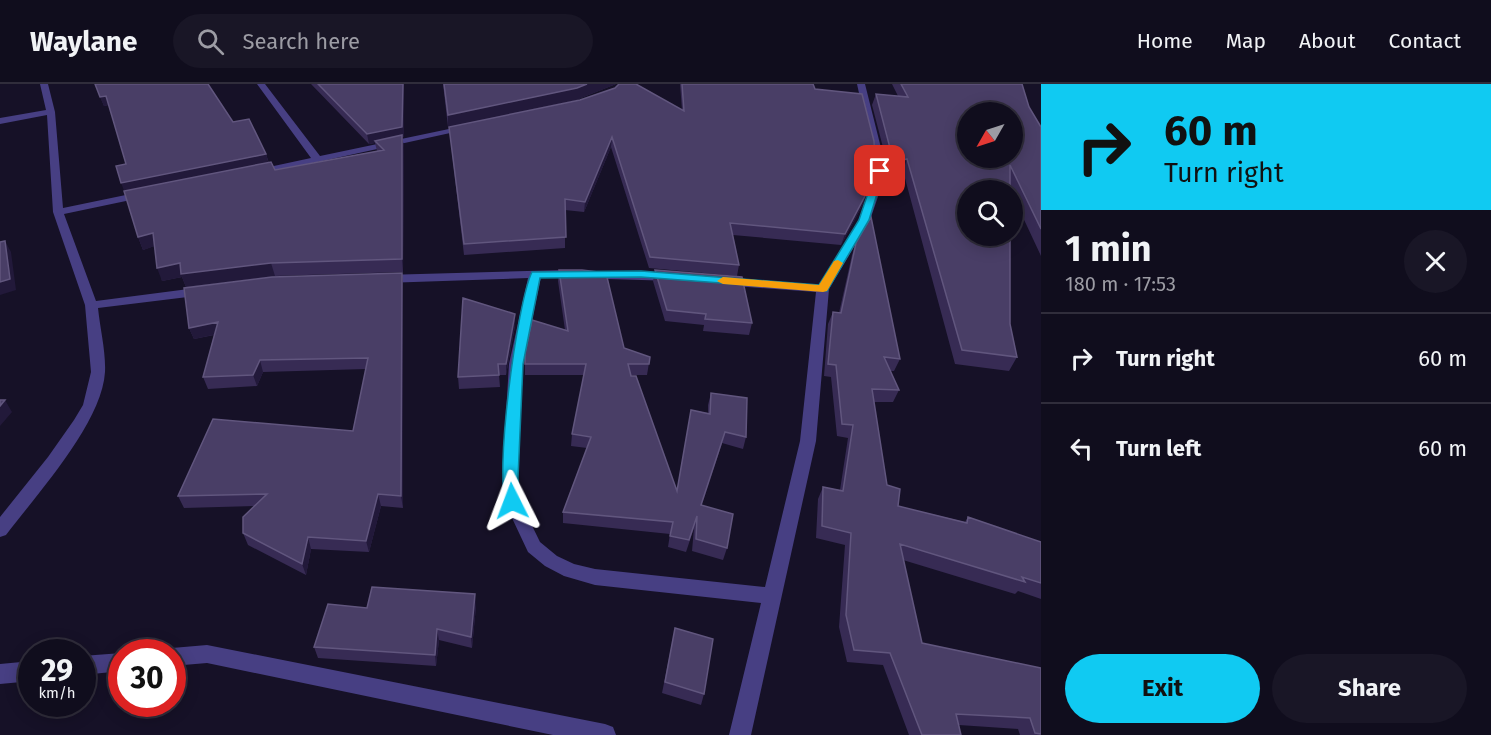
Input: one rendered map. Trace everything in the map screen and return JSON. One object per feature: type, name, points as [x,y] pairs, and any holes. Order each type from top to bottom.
[{"type":"street","points":[[0,530],[54,461],[90,405],[98,372],[91,305],[58,212],[51,112],[44,84]]},
{"type":"street","points":[[261,84],[318,160]]},
{"type":"street","points":[[740,735],[808,441],[823,289],[864,220],[878,182],[879,160],[861,84]]},
{"type":"street","points":[[0,121],[51,112]]},
{"type":"street","points":[[239,176],[477,126]]},
{"type":"street","points":[[58,212],[159,192]]},
{"type":"street","points":[[370,280],[641,274],[686,278]]},
{"type":"street","points":[[536,275],[516,364],[510,478],[512,501],[534,547],[551,561],[570,571],[595,577],[771,596]]},
{"type":"street","points":[[709,279],[823,289]]},
{"type":"street","points":[[91,305],[218,290]]},
{"type":"street","points":[[186,656],[207,654],[605,735]]},
{"type":"street","points":[[0,674],[18,672]]},
{"type":"building","points":[[95,84],[208,84],[233,122],[249,119],[266,154],[121,183],[116,166],[126,164],[106,96],[100,97]]},
{"type":"building","points":[[318,84],[403,84],[402,127],[367,134]]},
{"type":"building","points":[[444,84],[587,84],[448,115]]},
{"type":"building","points":[[619,84],[636,84],[684,111],[682,84],[813,84],[815,89],[862,94],[874,141],[875,165],[874,168],[862,170],[866,194],[845,234],[730,223],[739,265],[650,257],[612,137],[585,202],[565,199],[566,237],[464,244],[449,127],[580,100],[615,88]]},
{"type":"building","points":[[901,84],[1022,84],[1029,107],[1041,127],[1041,229],[1023,192],[1023,180],[1017,180],[1011,168],[1023,168],[1023,102],[957,102],[957,168],[1010,168],[1010,180],[957,180],[957,246],[1010,246],[1010,324],[1017,357],[962,350],[907,159],[890,163],[890,148],[876,94],[908,97]]},
{"type":"building","points":[[402,135],[402,259],[271,263],[181,274],[180,263],[157,268],[153,233],[138,237],[124,191],[271,162],[275,170],[384,150],[375,141]]},
{"type":"building","points":[[871,217],[900,359],[884,357],[899,390],[872,389],[887,485],[900,489],[898,506],[967,523],[968,517],[1041,542],[1041,583],[1022,577],[1025,582],[900,544],[922,643],[1041,668],[1041,734],[1035,733],[1030,718],[956,714],[961,735],[922,735],[890,653],[854,650],[846,615],[851,533],[822,526],[823,487],[843,491],[853,425],[842,424],[836,365],[828,364],[833,312],[841,313],[856,243]]},
{"type":"building","points":[[5,241],[10,279],[0,282],[0,242]]},
{"type":"building","points":[[559,270],[606,273],[624,348],[650,357],[649,364],[628,364],[631,376],[636,376],[677,491],[691,410],[710,414],[711,393],[747,398],[746,437],[725,432],[701,505],[733,514],[727,548],[696,539],[697,516],[689,540],[670,536],[673,522],[563,512],[591,437],[572,434],[586,364],[525,364],[532,320],[568,331]]},
{"type":"building","points":[[655,270],[742,277],[752,323],[705,319],[706,314],[667,310]]},
{"type":"building","points":[[402,273],[401,496],[378,494],[366,541],[308,537],[302,564],[243,533],[243,517],[267,494],[178,496],[213,419],[353,431],[368,358],[260,360],[253,375],[203,377],[218,322],[189,328],[184,288],[272,277]]},
{"type":"building","points":[[463,298],[515,314],[506,364],[498,364],[499,375],[458,377]]},
{"type":"building","points":[[372,587],[475,594],[471,637],[437,629],[435,655],[314,647],[328,604],[367,608]]},
{"type":"building","points":[[675,628],[713,639],[704,694],[665,682]]},
{"type":"slow traffic","points":[[723,281],[823,289],[838,263]]},
{"type":"route","points":[[512,501],[510,478],[516,364],[536,275],[641,274],[823,289],[864,220],[880,171]]}]
